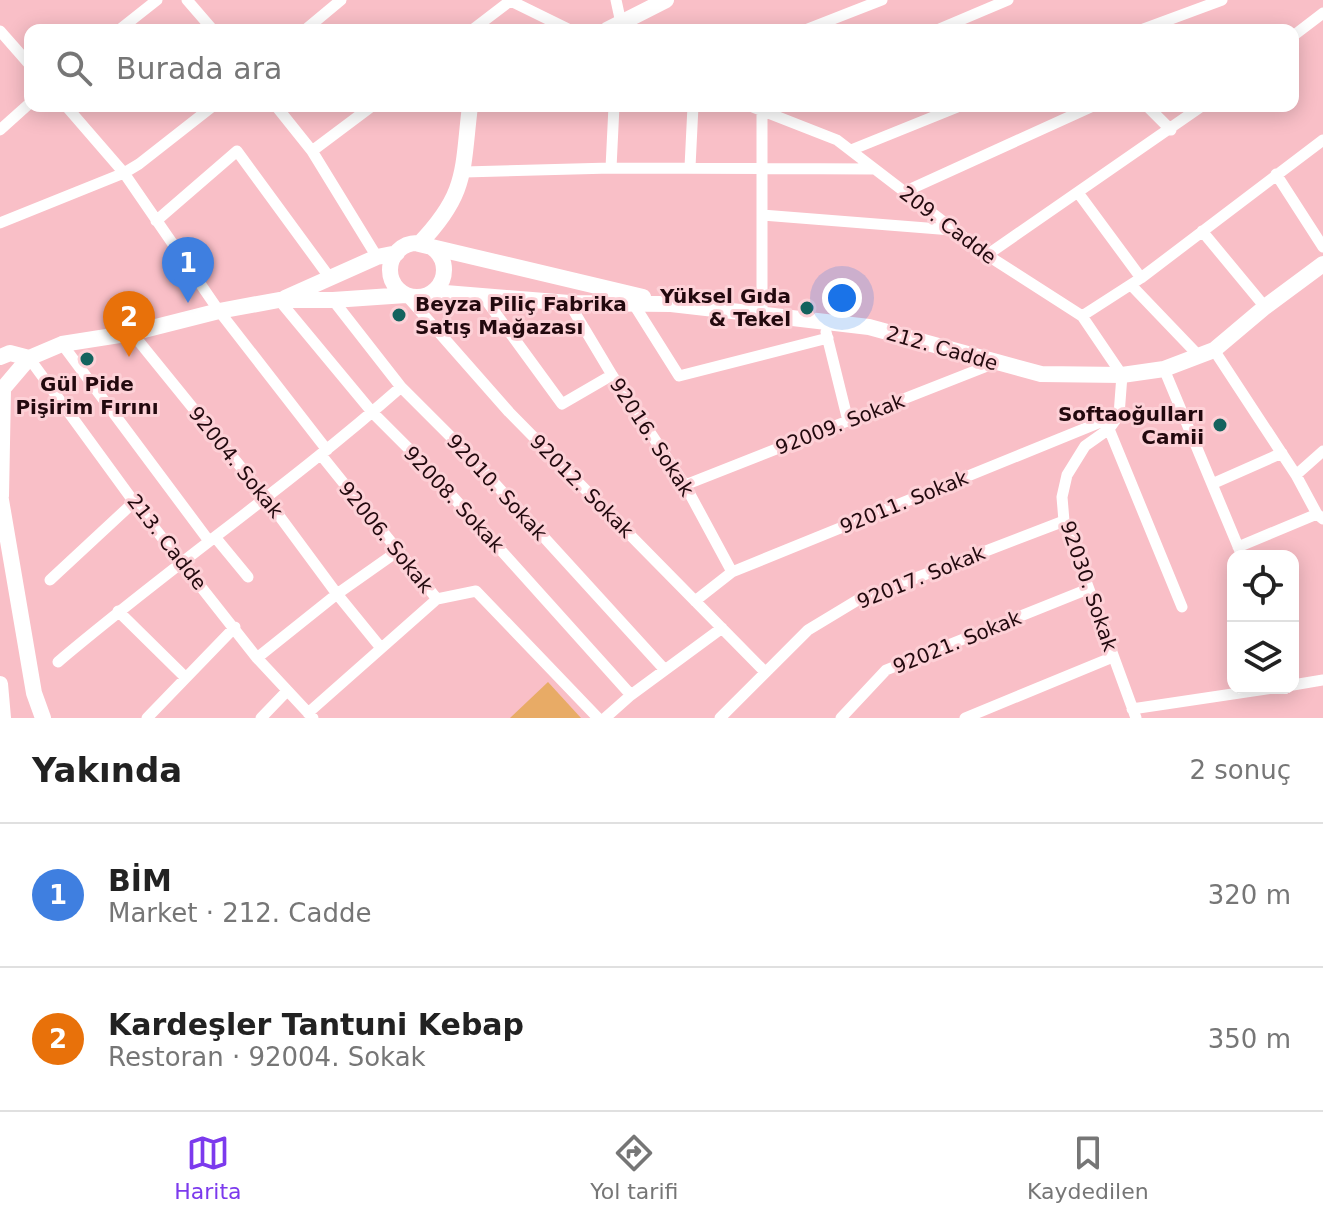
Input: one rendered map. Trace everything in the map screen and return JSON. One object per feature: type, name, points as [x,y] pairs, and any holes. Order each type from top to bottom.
[{"type":"street","points":[[127,24],[157,0]]},
{"type":"street","points":[[187,0],[208,24]]},
{"type":"street","points":[[312,24],[341,0]]},
{"type":"street","points":[[480,24],[510,0],[558,24]]},
{"type":"street","points":[[614,24],[616,0]]},
{"type":"street","points":[[618,24],[666,0]]},
{"type":"street","points":[[820,24],[882,0]]},
{"type":"street","points":[[953,24],[1008,0]]},
{"type":"street","points":[[1157,24],[1222,0]]},
{"type":"street","points":[[1299,31],[1323,13]]},
{"type":"street","points":[[0,31],[24,58]]},
{"type":"street","points":[[0,130],[24,108]]},
{"type":"street","name":"92006. Sokak","points":[[71,112],[124,173],[219,311],[437,599],[476,591],[598,718]]},
{"type":"street","points":[[0,223],[124,173],[205,112]]},
{"type":"street","points":[[281,112],[312,151],[377,257]]},
{"type":"street","points":[[312,151],[364,112]]},
{"type":"street","points":[[419,244],[446,212],[464,172],[469,112]]},
{"type":"street","points":[[611,168],[614,112]]},
{"type":"street","points":[[690,167],[693,112]]},
{"type":"street","points":[[756,112],[762,167],[762,316]]},
{"type":"street","name":"209. Cadde","points":[[767,112],[837,140],[987,255],[1082,316],[1122,375]]},
{"type":"street","points":[[851,150],[945,112]]},
{"type":"street","points":[[904,192],[1080,112]]},
{"type":"street","points":[[1153,112],[1171,130]]},
{"type":"street","points":[[987,255],[1194,112]]},
{"type":"street","points":[[1082,316],[1136,282],[1323,140]]},
{"type":"street","points":[[156,221],[237,151],[330,278]]},
{"type":"street","points":[[464,172],[690,167],[875,169]]},
{"type":"street","points":[[1276,174],[1323,247]]},
{"type":"street","points":[[1079,194],[1136,282],[1207,353],[1282,453],[1320,516],[1244,550]]},
{"type":"street","points":[[762,215],[953,230]]},
{"type":"street","points":[[1202,231],[1265,307]]},
{"type":"street","points":[[43,718],[34,693],[0,495],[1,391],[29,358],[62,344],[132,333],[219,311],[279,300],[415,297],[433,292],[439,286],[444,268],[436,251],[419,244]]},
{"type":"street","points":[[279,300],[377,257],[419,244],[671,304]]},
{"type":"street","points":[[397,253],[392,260],[391,276],[394,284],[406,295]]},
{"type":"street","name":"212. Cadde","points":[[433,292],[569,303],[671,304],[824,321],[869,327],[1041,374],[1122,375],[1164,369],[1207,353],[1323,264]]},
{"type":"street","name":"92012. Sokak","points":[[406,295],[509,412],[765,672]]},
{"type":"street","points":[[483,296],[562,404],[612,375]]},
{"type":"street","name":"92008. Sokak","points":[[279,300],[372,412],[418,458],[631,695]]},
{"type":"street","name":"92010. Sokak","points":[[333,300],[401,387],[468,454],[665,670]]},
{"type":"street","name":"92016. Sokak","points":[[569,303],[612,375],[685,485],[732,572]]},
{"type":"street","points":[[633,303],[679,376],[828,338]]},
{"type":"street","points":[[824,321],[848,421]]},
{"type":"street","name":"92004. Sokak","points":[[132,333],[266,498],[381,648]]},
{"type":"street","points":[[62,344],[212,539],[248,577]]},
{"type":"street","points":[[3,353],[29,358]]},
{"type":"street","name":"213. Cadde","points":[[29,358],[134,502],[257,658],[310,716]]},
{"type":"street","name":"92009. Sokak","points":[[685,485],[995,363]]},
{"type":"street","points":[[1164,369],[1239,550]]},
{"type":"street","points":[[1119,415],[1122,375]]},
{"type":"street","points":[[58,662],[118,611],[324,452],[401,387]]},
{"type":"street","name":"92011. Sokak","points":[[695,601],[732,572],[1119,415]]},
{"type":"street","name":"92030. Sokak","points":[[1119,415],[1109,429],[1085,446],[1067,475],[1062,497],[1064,521],[1134,714]]},
{"type":"street","points":[[1109,429],[1182,607]]},
{"type":"street","points":[[1296,475],[1323,451]]},
{"type":"street","points":[[1212,484],[1282,453]]},
{"type":"street","points":[[50,580],[134,502]]},
{"type":"street","name":"92017. Sokak","points":[[720,718],[808,630],[856,601],[1064,521]]},
{"type":"street","points":[[257,658],[337,594],[398,551]]},
{"type":"street","name":"92021. Sokak","points":[[841,718],[886,670],[1088,589]]},
{"type":"street","points":[[310,716],[437,599]]},
{"type":"street","points":[[118,611],[185,677]]},
{"type":"street","points":[[147,718],[235,627]]},
{"type":"street","points":[[605,718],[619,714],[631,695],[722,628]]},
{"type":"street","points":[[965,718],[1113,657]]},
{"type":"street","points":[[1299,684],[1323,680]]},
{"type":"street","points":[[0,684],[3,718]]},
{"type":"street","points":[[261,718],[287,691]]},
{"type":"street","points":[[1134,714],[1241,694]]},
{"type":"shaded area","points":[[548,682],[581,718],[510,718]]},
{"type":"place","name":"BİM","points":[[188,303]]},
{"type":"place","name":"Yüksel Gıda & Tekel","points":[[807,308]]},
{"type":"place","name":"Beyza Piliç Fabrika Satış Mağazası","points":[[399,315]]},
{"type":"place","name":"Kardeşler Tantuni Kebap","points":[[129,357]]},
{"type":"place","name":"Gül Pide Pişirim Fırını","points":[[87,359]]},
{"type":"place","name":"Softaoğulları Camii","points":[[1220,425]]}]
